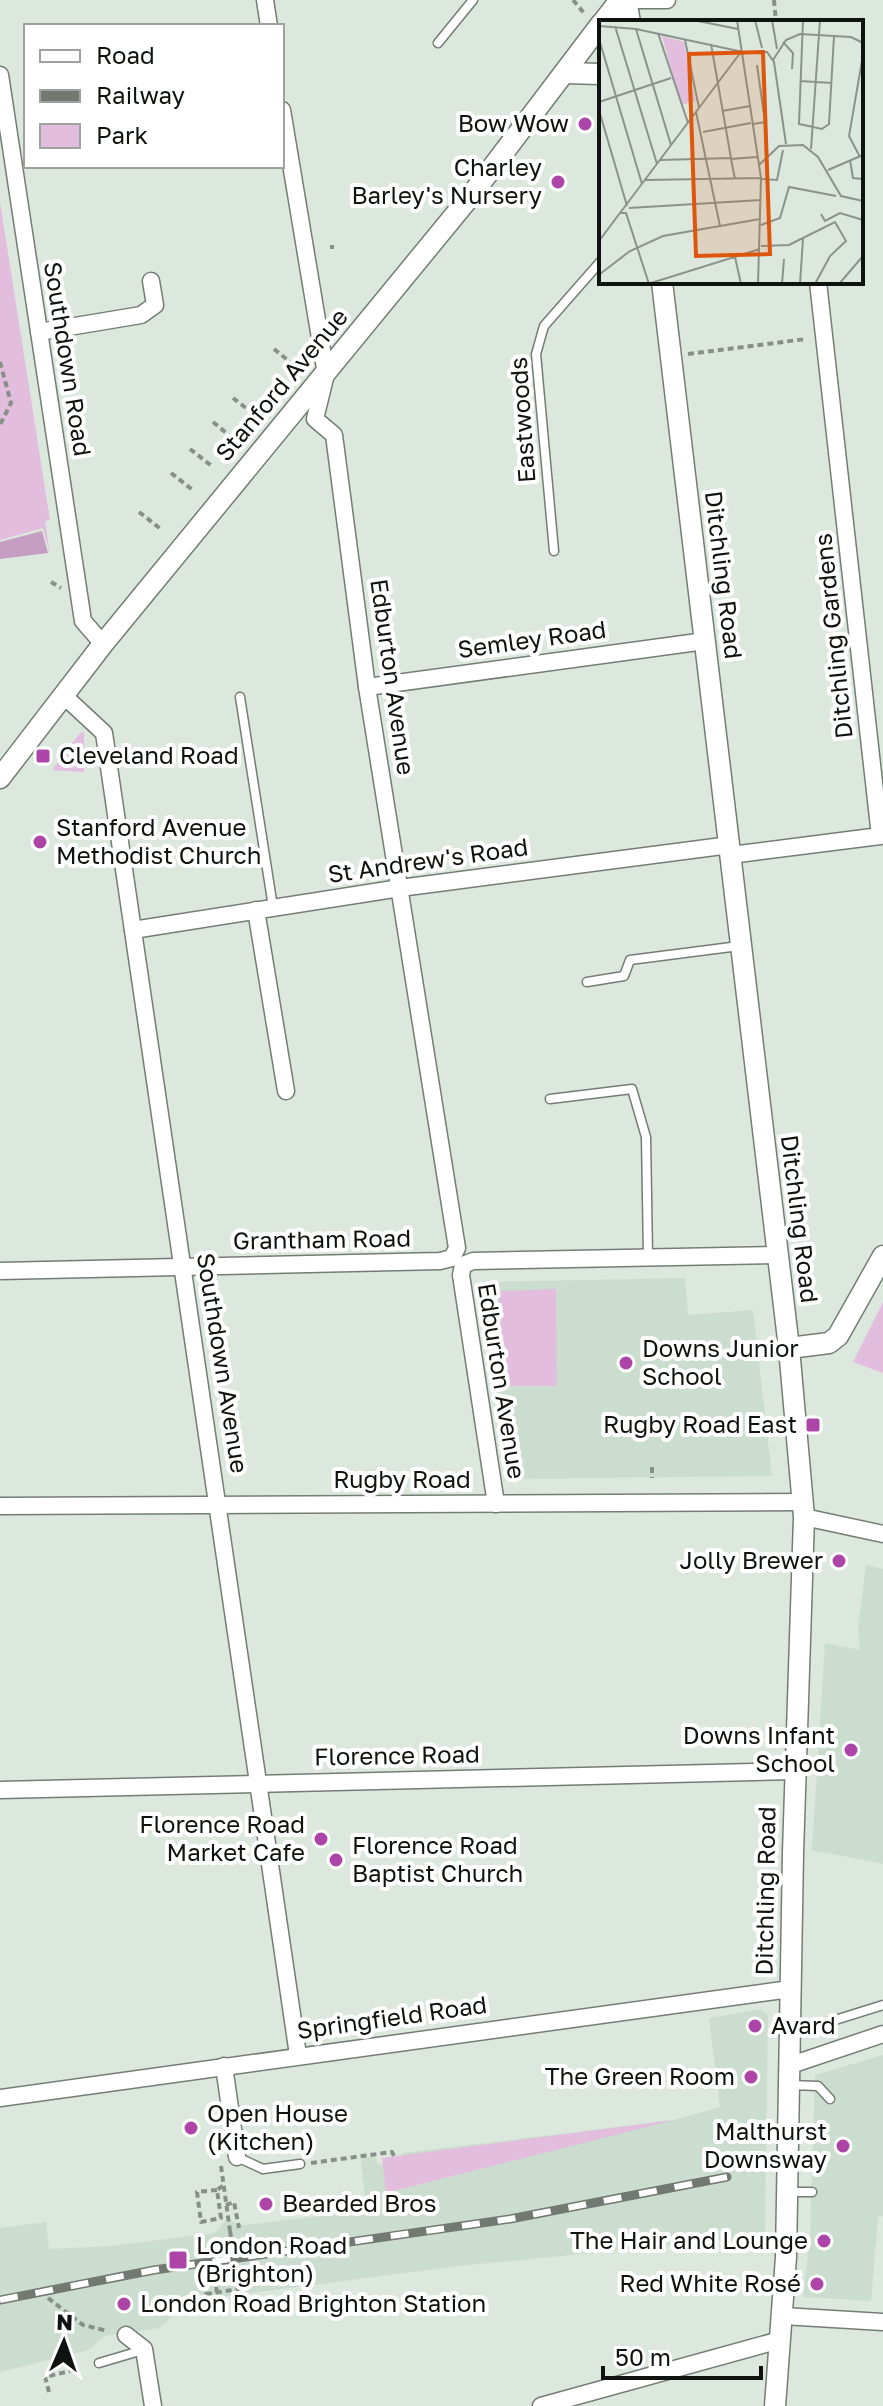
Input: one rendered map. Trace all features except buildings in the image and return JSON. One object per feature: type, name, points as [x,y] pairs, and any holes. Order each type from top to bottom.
[{"type":"street","points":[[265,0],[269,24]]},
{"type":"street","name":"Stanford Avenue","points":[[604,20],[620,0]]},
{"type":"street","points":[[626,0],[630,20]]},
{"type":"street","points":[[639,0],[667,0]]},
{"type":"street","name":"Stanford Avenue","points":[[0,778],[103,644],[473,193],[599,27]]},
{"type":"street","points":[[564,73],[599,74]]},
{"type":"street","name":"Southdown Road","points":[[0,75],[83,621],[103,644]]},
{"type":"street","name":"Edburton Avenue","points":[[284,122],[326,374],[315,419],[334,435],[367,687],[496,1504]]},
{"type":"street","points":[[39,332],[141,315],[155,305],[151,281]]},
{"type":"street","name":"Ditchling Road","points":[[662,284],[789,1348],[804,1510],[783,2316],[775,2406]]},
{"type":"street","name":"Ditchling Gardens","points":[[730,850],[880,836],[818,284]]},
{"type":"street","name":"Semley Road","points":[[367,687],[705,641]]},
{"type":"street","name":"Southdown Avenue","points":[[63,695],[104,733],[298,2055]]},
{"type":"street","name":"St Andrew's Road","points":[[133,930],[400,888],[730,850]]},
{"type":"street","points":[[265,908],[286,1091]]},
{"type":"street","name":"Grantham Road","points":[[0,1271],[777,1255]]},
{"type":"street","points":[[789,1348],[829,1343],[838,1336],[883,1256]]},
{"type":"street","name":"Rugby Road","points":[[0,1506],[496,1504],[804,1510],[883,1534]]},
{"type":"street","name":"Florence Road","points":[[0,1790],[796,1771]]},
{"type":"street","name":"Springfield Road","points":[[0,2098],[790,1989]]},
{"type":"street","points":[[788,2076],[883,2034]]},
{"type":"street","points":[[224,2066],[237,2157]]},
{"type":"street","points":[[783,2316],[883,2322]]},
{"type":"street","points":[[126,2335],[144,2349],[153,2406]]},
{"type":"street","points":[[541,2406],[780,2340]]},
{"type":"lane","points":[[438,43],[473,0]]},
{"type":"lane","name":"Eastwoods","points":[[554,551],[536,354],[544,326],[599,263]]},
{"type":"lane","points":[[240,697],[265,908]]},
{"type":"lane","points":[[587,982],[624,976],[630,960],[740,946]]},
{"type":"lane","points":[[550,1099],[632,1089],[646,1137],[648,1256]]},
{"type":"lane","points":[[789,2030],[803,2030],[883,2005]]},
{"type":"lane","points":[[788,2076],[818,2086],[830,2099]]},
{"type":"lane","points":[[237,2157],[263,2169],[300,2164]]},
{"type":"lane","points":[[787,2192],[812,2192]]},
{"type":"lane","points":[[99,2363],[144,2349]]},
{"type":"path","points":[[774,0],[776,20]]},
{"type":"path","points":[[670,356],[825,337]]},
{"type":"path","points":[[274,349],[295,366]]},
{"type":"path","points":[[0,362],[11,403],[0,425]]},
{"type":"path","points":[[233,398],[255,415]]},
{"type":"path","points":[[213,422],[235,440]]},
{"type":"path","points":[[190,449],[213,467]]},
{"type":"path","points":[[171,473],[194,491]]},
{"type":"path","points":[[139,512],[162,530]]},
{"type":"path","points":[[51,582],[61,588]]},
{"type":"path","points":[[652,1467],[652,1478]]},
{"type":"path","points":[[300,2164],[392,2152],[395,2158]]},
{"type":"path","points":[[207,2304],[206,2294],[239,2289],[221,2166],[237,2157]]},
{"type":"path","points":[[217,2190],[221,2218],[201,2222],[197,2192],[217,2190],[224,2185]]},
{"type":"path","points":[[226,2205],[234,2202],[239,2228]]},
{"type":"path","points":[[215,2277],[217,2293]]},
{"type":"path","points":[[48,2298],[83,2325],[126,2335]]},
{"type":"path","points":[[49,2392],[45,2377],[70,2371]]},
{"type":"shaded area","points":[[42,531],[48,553],[0,559],[0,542]]},
{"type":"shaded area","name":"Downs Junior School","points":[[685,1278],[688,1315],[753,1310],[772,1476],[511,1479],[481,1282]]},
{"type":"shaded area","name":"Downs Infant School","points":[[866,1565],[883,1569],[883,1864],[812,1850],[825,1643],[860,1650],[858,1630]]},
{"type":"shaded area","points":[[761,2009],[768,2015],[765,2236],[459,2266],[190,2301],[159,2328],[105,2336],[89,2350],[0,2372],[0,2228],[46,2222],[49,2249],[111,2246],[215,2233],[226,2220],[244,2225],[366,2211],[361,2160],[365,2158],[375,2156],[378,2165],[403,2161],[402,2153],[674,2120],[720,2107],[709,2018]]},
{"type":"shaded area","points":[[883,2055],[883,2216],[878,2217],[871,2301],[803,2297],[810,2236],[815,2075]]},
{"type":"green space","points":[[0,202],[50,520],[45,521],[50,555],[43,528],[0,540]]},
{"type":"green space","points":[[84,732],[84,772],[52,770],[80,733]]},
{"type":"green space","points":[[556,1289],[557,1386],[500,1386],[499,1291]]},
{"type":"green space","points":[[883,1302],[883,1373],[853,1362]]},
{"type":"green space","points":[[674,2120],[386,2193],[382,2158]]},
{"type":"railway","points":[[0,2300],[154,2270],[510,2219],[727,2177]]},
{"type":"place","name":"Bow Wow","points":[[585,124]]},
{"type":"place","name":"Charley Barley's Nursery","points":[[558,182]]},
{"type":"place","name":"Cleveland Road","points":[[43,756]]},
{"type":"place","name":"Stanford Avenue Methodist Church","points":[[40,842]]},
{"type":"place","name":"Downs Junior School","points":[[626,1363]]},
{"type":"place","name":"Rugby Road East","points":[[813,1425]]},
{"type":"place","name":"Jolly Brewer","points":[[839,1561]]},
{"type":"place","name":"Downs Infant School","points":[[851,1750]]},
{"type":"place","name":"Florence Road Market Cafe","points":[[321,1839]]},
{"type":"place","name":"Florence Road Baptist Church","points":[[336,1860]]},
{"type":"place","name":"Avard","points":[[755,2026]]},
{"type":"place","name":"The Green Room","points":[[751,2077]]},
{"type":"place","name":"Open House (Kitchen)","points":[[191,2128]]},
{"type":"place","name":"Malthurst Downsway","points":[[843,2146]]},
{"type":"place","name":"Bearded Bros","points":[[266,2204]]},
{"type":"place","name":"The Hair and Lounge","points":[[824,2241]]},
{"type":"place","name":"London Road (Brighton)","points":[[178,2260]]},
{"type":"place","name":"Red White Rosé","points":[[817,2284]]},
{"type":"place","name":"London Road Brighton Station","points":[[124,2304]]}]
